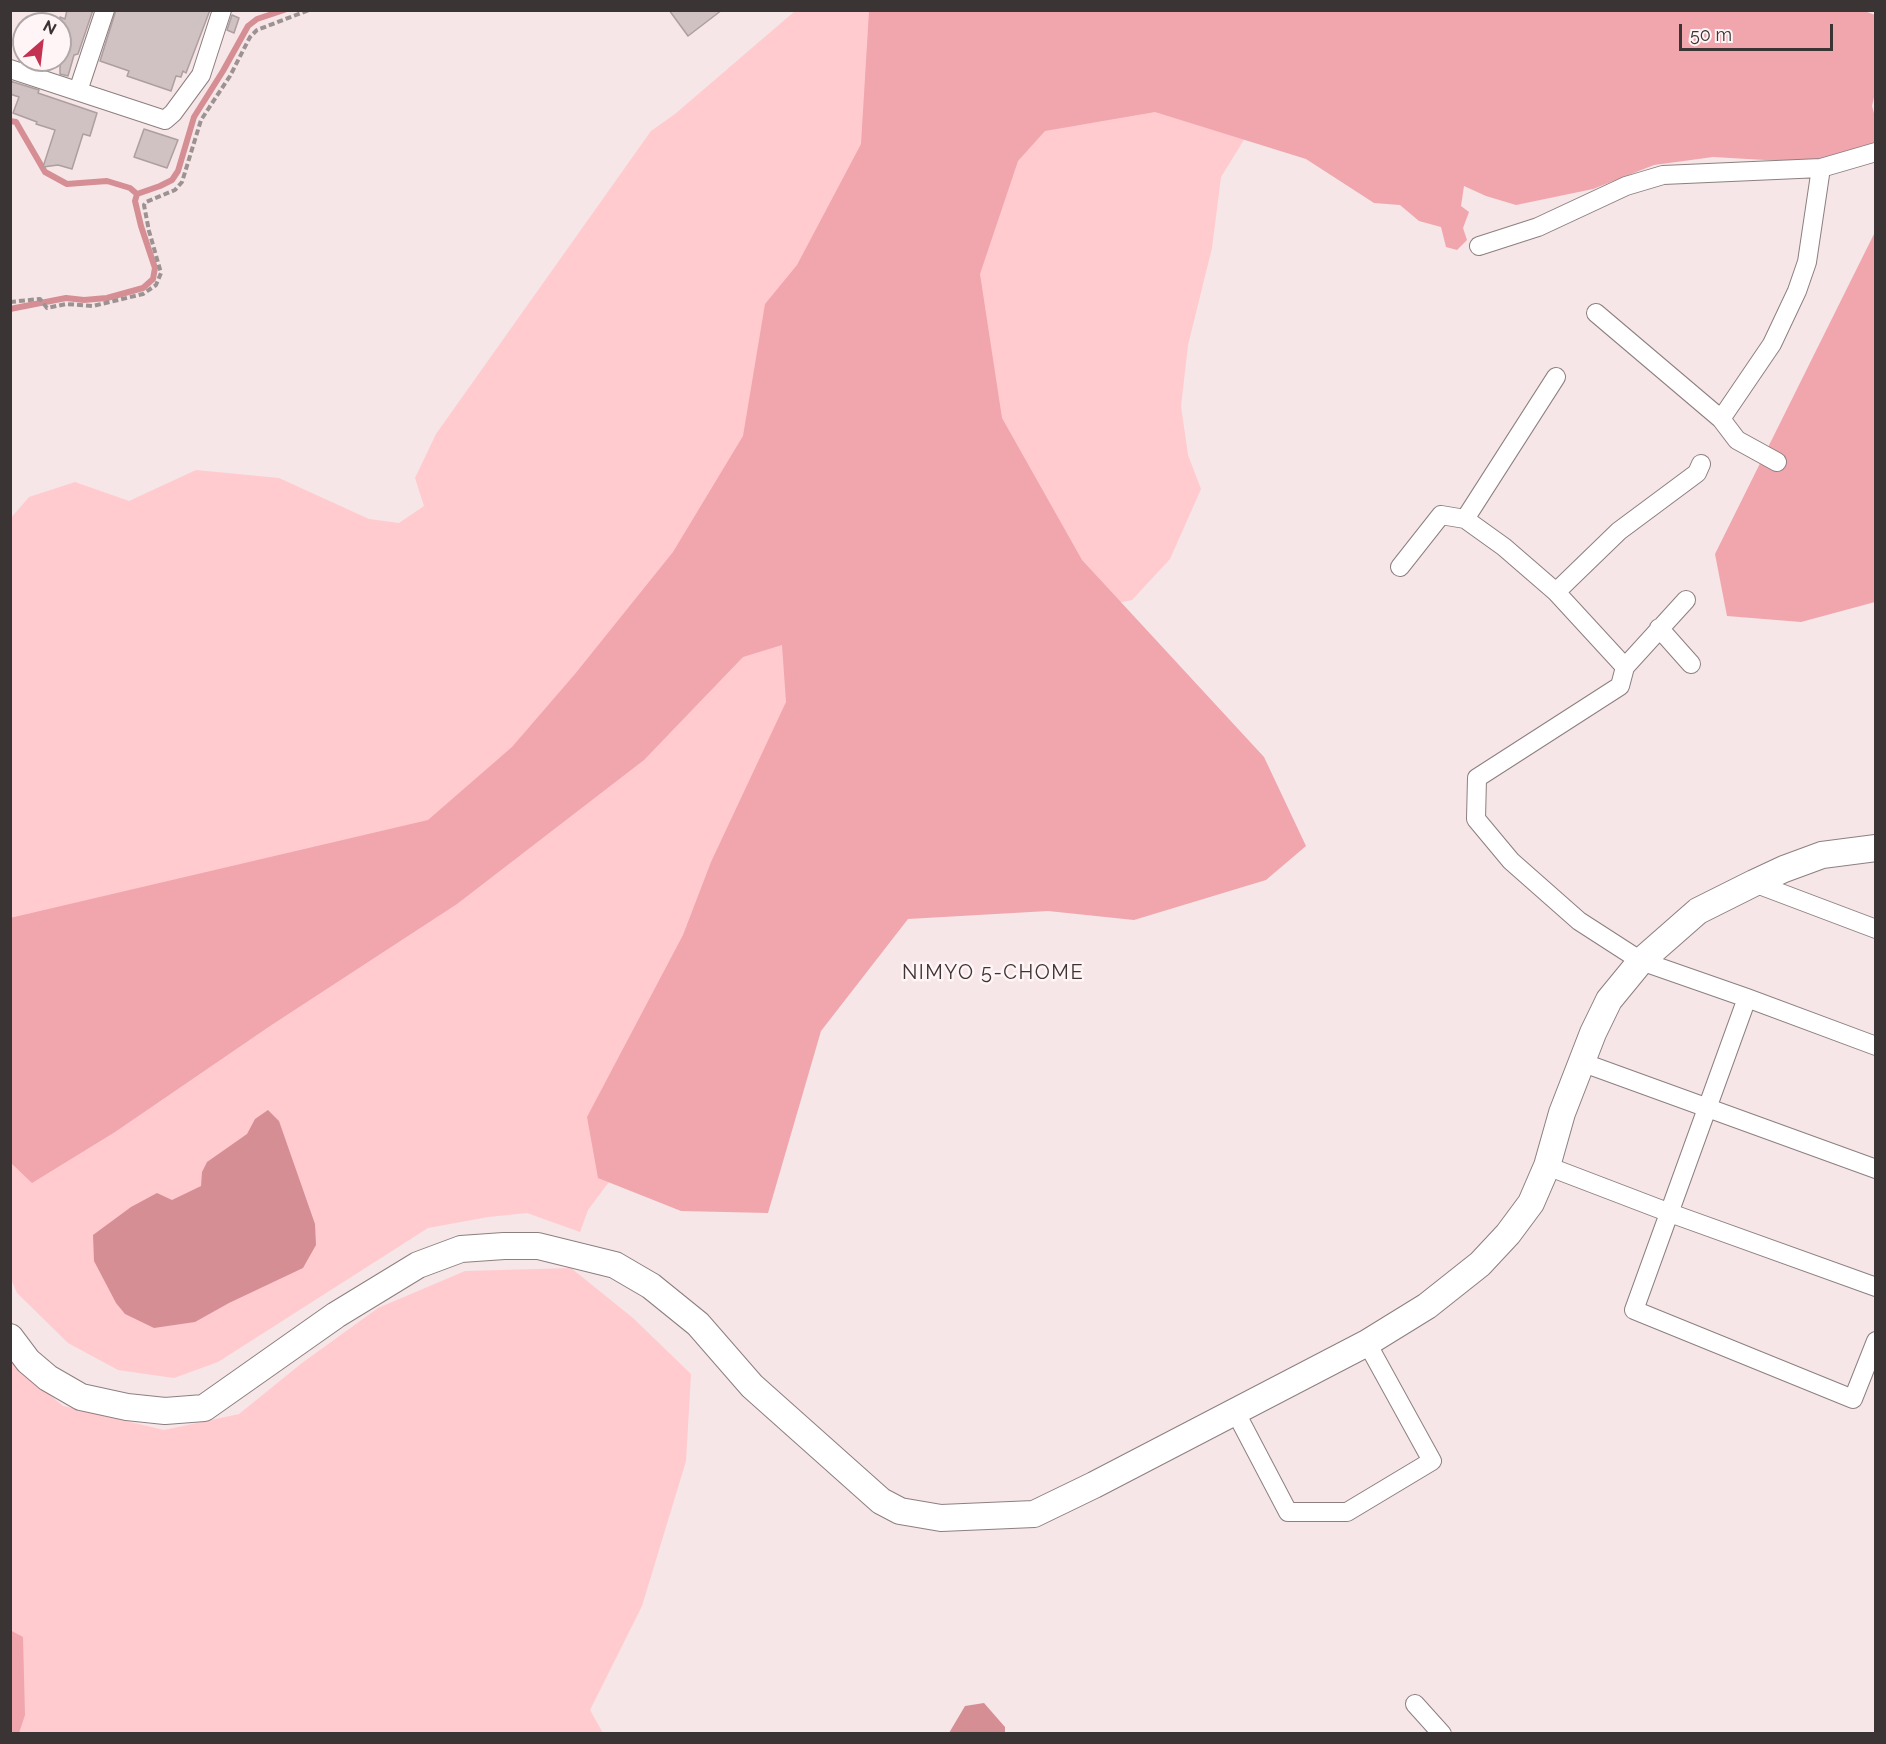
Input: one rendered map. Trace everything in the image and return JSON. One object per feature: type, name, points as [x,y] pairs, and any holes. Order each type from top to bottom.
[{"type":"street","points":[[78,91],[105,10]]},
{"type":"street","points":[[10,69],[165,120],[173,113],[201,75],[222,10]]},
{"type":"street","points":[[1479,246],[1538,227],[1616,190],[1663,175],[1821,168],[1875,152]]},
{"type":"street","points":[[1721,419],[1772,344],[1797,291],[1806,262],[1821,168]]},
{"type":"street","points":[[1596,313],[1721,419],[1737,440],[1777,462]]},
{"type":"street","points":[[1465,519],[1556,377]]},
{"type":"street","points":[[1556,592],[1619,531],[1697,473],[1701,464]]},
{"type":"street","points":[[1400,567],[1441,515],[1465,519],[1504,547],[1556,592],[1625,667]]},
{"type":"street","points":[[1686,600],[1625,667],[1620,686],[1477,778],[1476,819],[1511,861],[1580,921],[1641,961],[1875,1046]]},
{"type":"street","points":[[1659,628],[1691,664]]},
{"type":"street","points":[[10,1338],[28,1361],[48,1378],[81,1397],[127,1407],[165,1411],[204,1408],[336,1315],[418,1265],[461,1249],[538,1246],[615,1265],[651,1286],[698,1324],[752,1386],[882,1502],[900,1511],[941,1518],[1034,1514],[1367,1343],[1426,1306],[1480,1264],[1508,1234],[1530,1203],[1547,1166],[1562,1113],[1581,1062],[1609,1000],[1641,961],[1698,911],[1754,883],[1822,855],[1875,848]]},
{"type":"street","points":[[1754,883],[1875,929]]},
{"type":"street","points":[[1748,998],[1634,1310],[1853,1399],[1875,1341]]},
{"type":"street","points":[[1581,1062],[1875,1169]]},
{"type":"street","points":[[1547,1166],[1875,1287]]},
{"type":"street","points":[[1235,1411],[1288,1512],[1347,1512],[1432,1461],[1367,1343]]},
{"type":"street","points":[[1415,1704],[1442,1734]]},
{"type":"path","points":[[10,302],[40,299],[47,308],[66,304],[93,306],[143,294],[156,285],[161,273],[144,205],[146,202],[175,190],[182,182],[201,120],[230,76],[250,37],[257,30],[309,10]]},
{"type":"shaded area","points":[[1862,10],[1875,15],[1876,89],[1872,106],[1875,117],[1875,143],[1818,160],[1713,157],[1654,165],[1593,189],[1516,205],[1486,196],[1464,186],[1461,206],[1469,212],[1463,228],[1467,240],[1457,250],[1446,247],[1441,227],[1419,221],[1400,205],[1374,203],[1306,159],[1155,112],[1045,131],[1018,161],[980,274],[1002,418],[1082,560],[1264,757],[1306,846],[1266,880],[1134,920],[1048,911],[908,919],[821,1031],[768,1213],[681,1211],[598,1178],[587,1117],[683,935],[711,862],[786,702],[782,645],[743,657],[644,760],[457,904],[270,1026],[115,1132],[32,1183],[11,1163],[10,918],[428,820],[512,747],[575,674],[673,552],[743,436],[765,304],[797,265],[861,144],[869,11]]},
{"type":"shaded area","points":[[795,11],[1246,11],[1276,88],[1221,177],[1212,248],[1188,345],[1181,406],[1188,455],[1201,489],[1170,559],[1132,600],[1084,610],[626,1159],[588,1210],[580,1232],[527,1213],[488,1217],[428,1228],[218,1362],[174,1378],[118,1370],[68,1343],[17,1293],[11,1279],[10,519],[29,497],[75,482],[129,501],[196,470],[279,478],[369,519],[399,523],[424,506],[415,478],[436,434],[651,131],[675,114]]},
{"type":"shaded area","points":[[1875,232],[1875,602],[1801,622],[1727,616],[1715,554]]},
{"type":"shaded area","points":[[268,1110],[279,1121],[315,1224],[316,1245],[303,1268],[195,1322],[154,1328],[125,1314],[116,1303],[94,1261],[93,1235],[131,1207],[157,1193],[172,1200],[201,1186],[202,1172],[207,1162],[247,1134],[255,1119]]},
{"type":"shaded area","points":[[571,1268],[633,1318],[691,1374],[686,1461],[642,1606],[590,1710],[603,1733],[11,1733],[10,1361],[63,1406],[164,1430],[239,1414],[302,1363],[378,1308],[465,1271]]},
{"type":"shaded area","points":[[10,1630],[23,1637],[25,1715],[19,1733],[11,1733]]},
{"type":"shaded area","points":[[984,1703],[1005,1727],[1005,1733],[949,1733],[965,1706]]},
{"type":"building","points":[[67,10],[93,10],[78,54],[74,55],[72,62],[72,12],[67,12]]},
{"type":"building","points":[[116,10],[210,10],[186,73],[183,71],[181,77],[176,76],[171,91],[127,76],[129,71],[100,61]]},
{"type":"building","points":[[669,10],[722,10],[688,36]]},
{"type":"building","points":[[232,15],[239,18],[234,33],[227,30]]},
{"type":"building","points":[[60,72],[69,72],[68,76]]},
{"type":"building","points":[[10,81],[97,113],[90,136],[83,134],[72,169],[58,165],[43,167],[55,130],[13,113],[19,97],[10,94]]},
{"type":"building","points":[[144,129],[178,140],[167,168],[134,157]]},
{"type":"waterway","points":[[10,121],[16,122],[45,172],[67,184],[107,181],[130,188],[137,194],[160,186],[172,180],[178,171],[194,117],[248,26],[257,19],[284,10]]},
{"type":"waterway","points":[[10,309],[66,298],[84,300],[107,298],[143,288],[153,279],[155,268],[141,226],[135,201],[137,194]]},
{"type":"district","name":"NIMYO 5-CHOME","points":[[993,973]]}]
